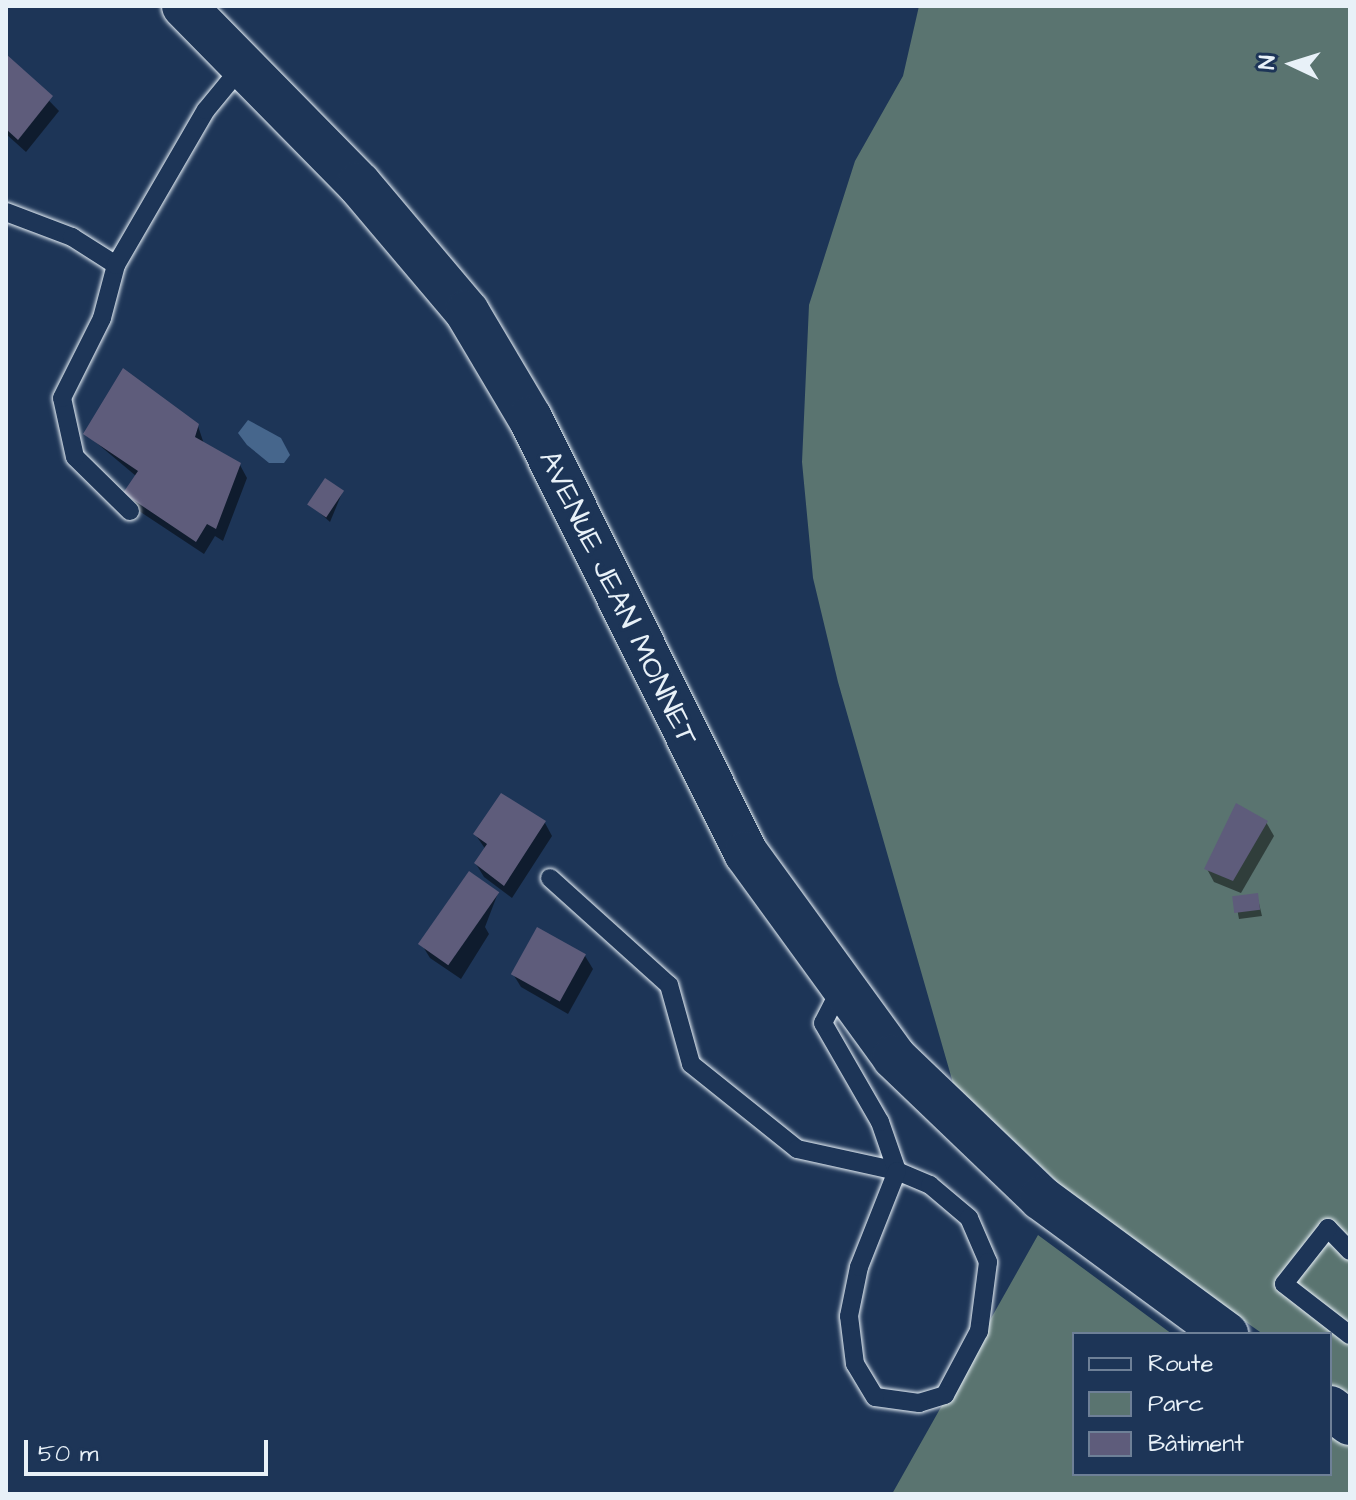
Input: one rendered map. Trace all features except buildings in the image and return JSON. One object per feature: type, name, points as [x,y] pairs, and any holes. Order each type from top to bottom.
[{"type":"main road","name":"AVENUE JEAN MONNET","points":[[184,6],[243,65],[467,312],[530,418],[746,853],[894,1057],[1041,1198],[1223,1332]]},
{"type":"main road","points":[[1332,1410],[1350,1423]]},
{"type":"lane","points":[[130,511],[75,457],[62,398],[102,318],[116,265],[206,110],[243,65]]},
{"type":"lane","points":[[6,212],[72,237],[116,265]]},
{"type":"lane","points":[[550,878],[669,985],[691,1064],[797,1149],[897,1171],[930,1185],[969,1218],[988,1262],[979,1331],[945,1395],[919,1403],[875,1397],[855,1364],[849,1316],[859,1267],[897,1171],[880,1122],[823,1023],[842,986]]},
{"type":"lane","points":[[1350,1251],[1328,1228],[1284,1284],[1350,1335]]},
{"type":"green space","points":[[919,6],[1350,6],[1350,1404],[1332,1389],[1332,1332],[1260,1332],[1092,1215],[953,1083],[838,682],[813,578],[802,462],[809,305],[855,161],[903,76]]},
{"type":"green space","points":[[1038,1235],[1169,1332],[1072,1332],[1072,1476],[1332,1476],[1332,1428],[1350,1442],[1350,1494],[892,1494]]},
{"type":"water","points":[[248,420],[281,438],[290,455],[284,463],[269,463],[247,445],[238,433]]}]
